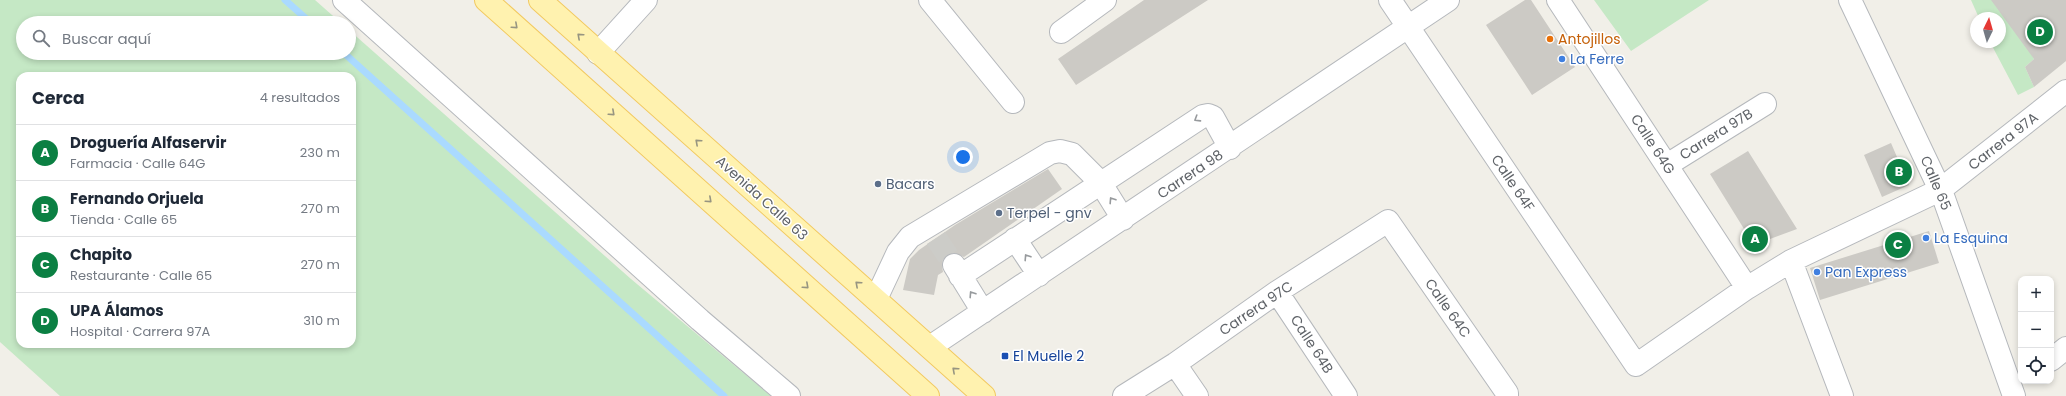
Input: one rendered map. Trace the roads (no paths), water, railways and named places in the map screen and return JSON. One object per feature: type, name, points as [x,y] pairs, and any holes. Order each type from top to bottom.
[{"type":"main road","points":[[486,0],[928,396]]},
{"type":"main road","name":"Avenida Calle 63","points":[[540,0],[984,396]]},
{"type":"street","points":[[344,0],[700,320],[789,396]]},
{"type":"street","points":[[598,53],[646,0]]},
{"type":"street","points":[[930,0],[1013,102]]},
{"type":"street","points":[[1061,32],[1105,0]]},
{"type":"street","name":"Calle 64F","points":[[1390,0],[1636,365]]},
{"type":"street","name":"Carrera 98","points":[[930,347],[1230,148],[1448,0]]},
{"type":"street","name":"Calle 64G","points":[[1558,0],[1747,288]]},
{"type":"street","name":"Calle 65","points":[[1850,0],[1940,190],[2017,389]]},
{"type":"street","name":"Carrera 97A","points":[[1636,365],[1747,288],[1791,261],[1940,190],[2066,91]]},
{"type":"street","name":"Carrera 97B","points":[[1667,165],[1765,104]]},
{"type":"street","points":[[983,312],[957,270],[1015,239],[1203,116],[1208,114],[1213,117],[1230,148]]},
{"type":"street","points":[[876,299],[898,252],[910,237],[933,232],[1050,153],[1060,151],[1072,154],[1100,182],[1123,219]]},
{"type":"street","name":"Carrera 97C","points":[[1124,396],[1175,364],[1278,292],[1388,221]]},
{"type":"street","name":"Calle 64C","points":[[1388,221],[1502,386],[1507,396]]},
{"type":"street","points":[[1015,239],[1039,275]]},
{"type":"street","points":[[1791,261],[1842,396]]},
{"type":"street","name":"Calle 64B","points":[[1278,292],[1346,396]]},
{"type":"street","points":[[2054,358],[2066,348]]},
{"type":"street","points":[[1175,364],[1197,396]]},
{"type":"waterway","points":[[285,0],[303,16]]},
{"type":"waterway","points":[[352,60],[724,396]]},
{"type":"tunnel","points":[[936,238],[954,265]]},
{"type":"place","name":"UPA Álamos","points":[[2040,32]]},
{"type":"place","name":"Antojillos","points":[[1550,39]]},
{"type":"place","name":"La Ferre","points":[[1562,59]]},
{"type":"place","name":"Fernando Orjuela","points":[[1899,172]]},
{"type":"place","name":"Bacars","points":[[878,184]]},
{"type":"place","name":"Terpel - gnv","points":[[999,213]]},
{"type":"place","name":"La Esquina","points":[[1926,238]]},
{"type":"place","name":"Droguería Alfaservir","points":[[1755,239]]},
{"type":"place","name":"Chapito","points":[[1898,245]]},
{"type":"place","name":"Pan Express","points":[[1817,272]]},
{"type":"place","name":"El Muelle 2","points":[[1005,356]]}]
